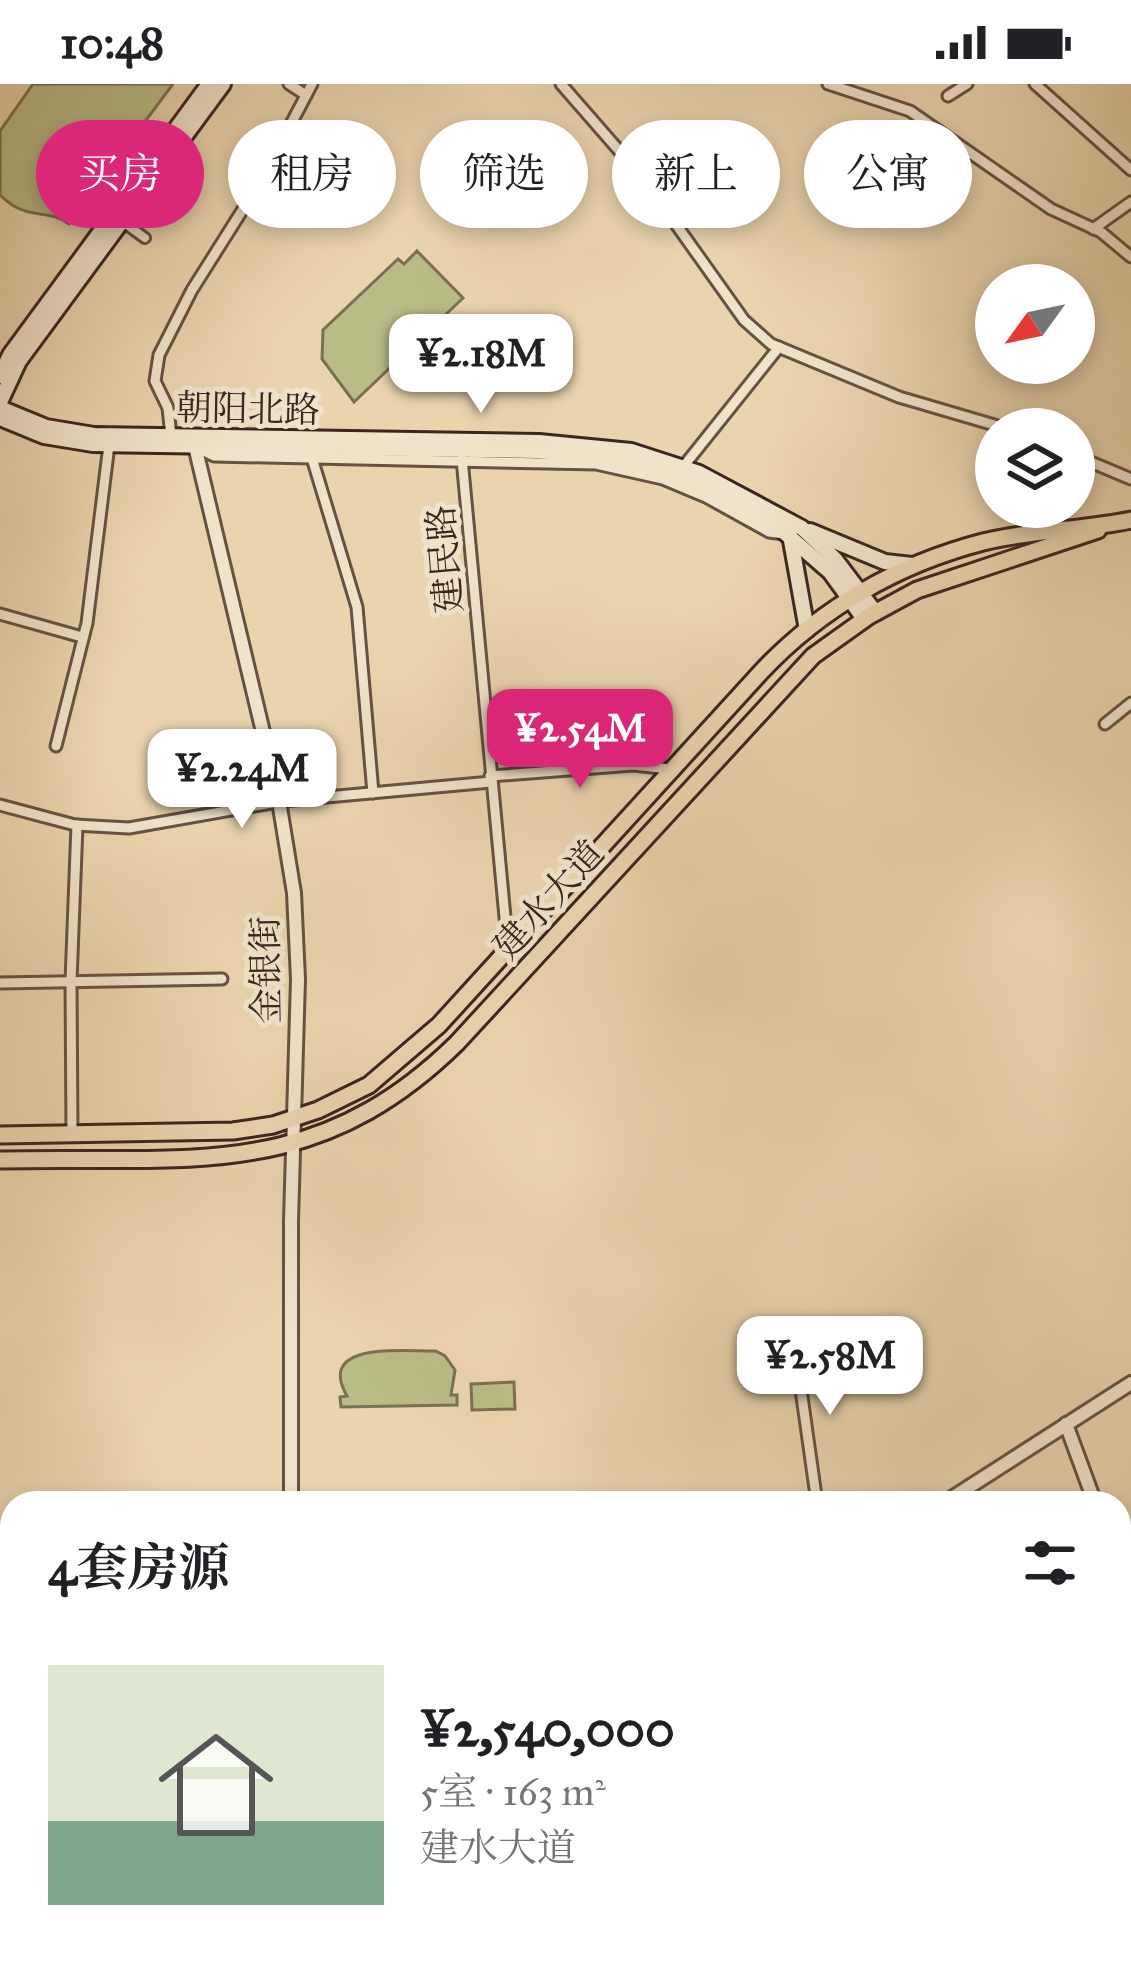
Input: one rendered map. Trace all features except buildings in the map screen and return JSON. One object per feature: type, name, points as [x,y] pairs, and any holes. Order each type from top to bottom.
[{"type":"main road","points":[[0,376],[10,355],[209,84]]},
{"type":"main road","points":[[196,120],[223,84]]},
{"type":"main road","points":[[0,405],[19,362],[117,228]]},
{"type":"main road","name":"朝阳北路","points":[[0,405],[35,424],[70,432],[577,443],[631,451],[682,467],[796,532],[835,559],[870,616]]},
{"type":"main road","name":"朝阳北路","points":[[0,418],[44,436],[109,445],[462,456],[577,453],[647,465],[796,532]]},
{"type":"main road","name":"建水大道","points":[[0,1135],[232,1131],[294,1119],[346,1098],[395,1066],[508,950],[772,660],[807,629],[855,596],[912,566],[986,541],[1125,517]]},
{"type":"main road","name":"建水大道","points":[[0,1160],[234,1156],[293,1146],[383,1106],[441,1059],[790,677],[870,616],[932,584],[1125,517]]},
{"type":"main road","points":[[807,629],[796,532],[885,562],[912,566]]},
{"type":"street","points":[[290,84],[306,95]]},
{"type":"street","points":[[170,436],[168,408],[154,381],[159,355],[312,84]]},
{"type":"street","points":[[561,84],[644,178],[743,320],[779,347],[899,397],[975,419]]},
{"type":"street","points":[[828,84],[910,111],[1051,209],[1093,229],[1131,257]]},
{"type":"street","points":[[948,96],[967,84]]},
{"type":"street","points":[[1035,84],[1131,170]]},
{"type":"street","points":[[1093,229],[1131,202]]},
{"type":"street","points":[[131,228],[145,238]]},
{"type":"street","points":[[682,467],[779,347]]},
{"type":"street","points":[[56,746],[87,623],[109,445]]},
{"type":"street","points":[[195,446],[214,456],[462,456]]},
{"type":"street","name":"金银街","points":[[195,446],[280,802],[296,920],[291,1491]]},
{"type":"street","name":"建民路","points":[[462,456],[508,950]]},
{"type":"street","points":[[312,458],[357,608],[373,793]]},
{"type":"street","points":[[1095,464],[1131,479]]},
{"type":"street","points":[[0,614],[82,637]]},
{"type":"street","points":[[1105,724],[1131,703]]},
{"type":"street","points":[[0,806],[77,825],[129,828],[280,802],[490,779],[633,765],[672,770]]},
{"type":"street","points":[[72,1133],[77,825]]},
{"type":"street","points":[[0,983],[222,979]]},
{"type":"street","points":[[794,1340],[815,1491]]},
{"type":"street","points":[[963,1491],[1131,1383]]},
{"type":"street","points":[[1066,1424],[1091,1491]]},
{"type":"green space","points":[[33,84],[173,84],[146,120],[36,120],[36,213],[0,195],[0,131]]},
{"type":"green space","points":[[417,251],[463,298],[354,402],[322,359],[323,330],[398,259],[404,264]]},
{"type":"green space","points":[[386,1351],[436,1351],[455,1370],[451,1395],[457,1395],[457,1405],[341,1407],[340,1397],[347,1396],[340,1378],[343,1365],[353,1357]]},
{"type":"green space","points":[[514,1382],[515,1409],[472,1410],[471,1384]]}]
